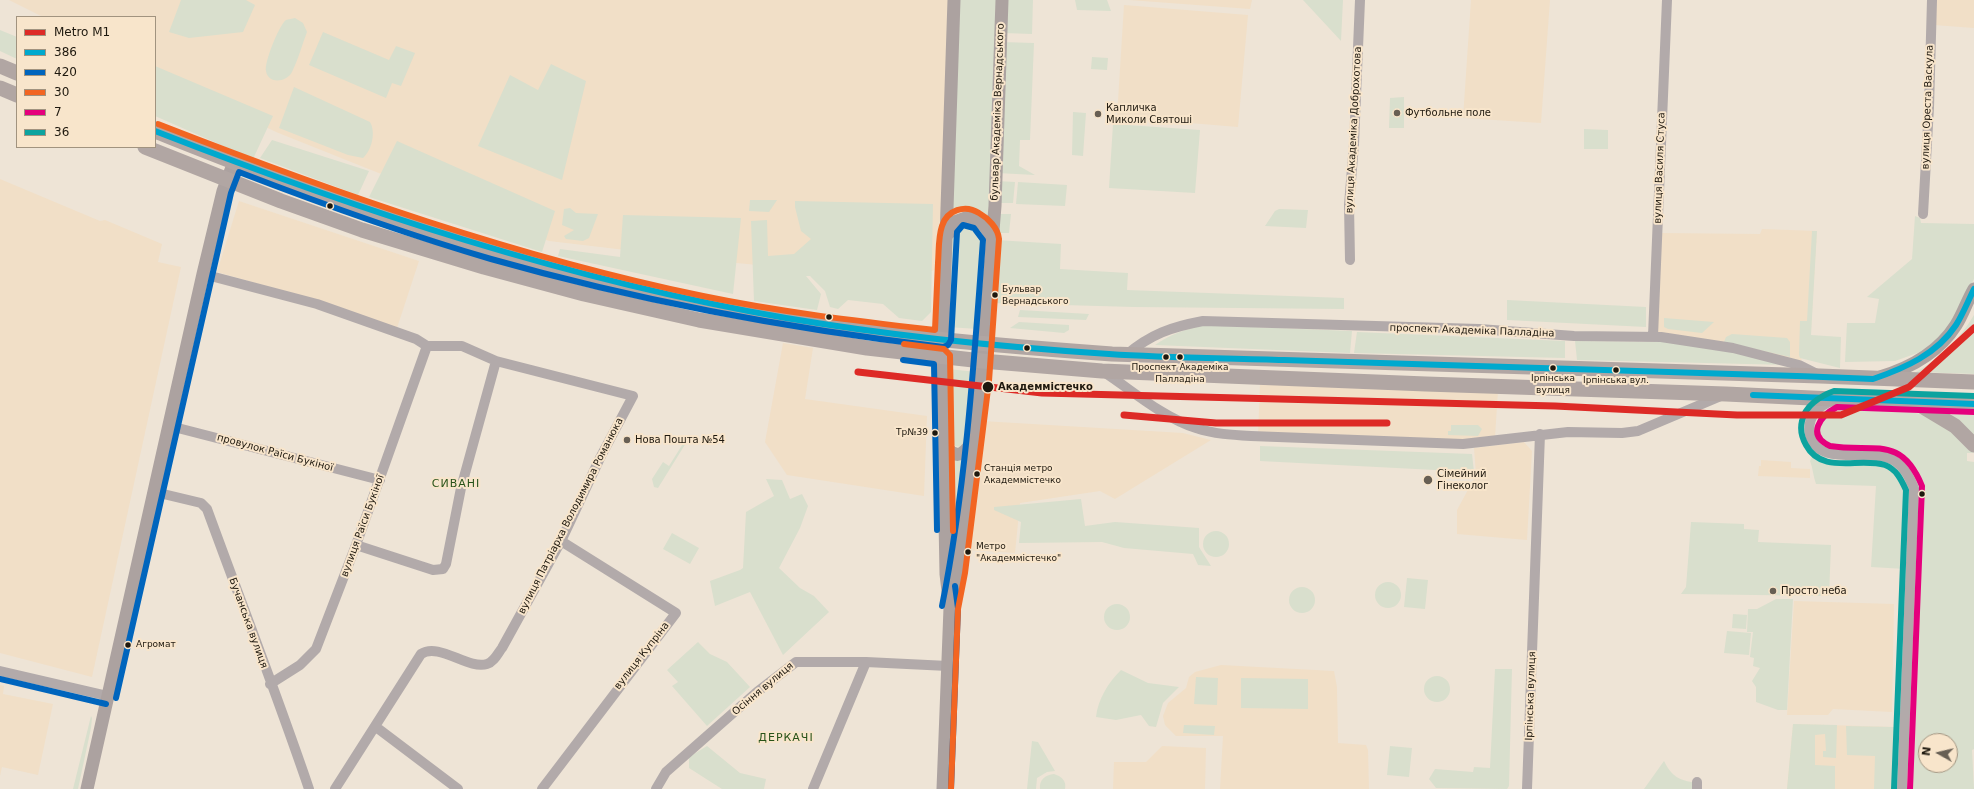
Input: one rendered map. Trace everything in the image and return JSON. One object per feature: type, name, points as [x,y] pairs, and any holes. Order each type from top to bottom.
[{"type":"highway","points":[[0,66],[16,73]]},
{"type":"highway","points":[[0,88],[16,95]]},
{"type":"highway","name":"проспект Академіка Палладіна","points":[[156,131],[360,209],[513,256],[700,303],[864,330],[984,344],[1126,355],[1974,382]]},
{"type":"highway","points":[[148,148],[281,202],[362,230],[484,267],[584,294],[698,320],[783,335],[942,357],[1102,371],[1974,404]]},
{"type":"highway","points":[[1918,403],[1955,426],[1974,445]]},
{"type":"main road","points":[[943,789],[950,608],[946,574],[942,357],[954,0]]},
{"type":"main road","name":"бульвар Академіка Вернадського","points":[[950,608],[957,572],[984,344],[996,186],[1002,0]]},
{"type":"main road","points":[[87,789],[170,426],[203,274],[227,179],[234,162]]},
{"type":"main road","points":[[947,242],[950,228],[954,222],[968,217],[981,222],[986,226],[991,238]]},
{"type":"main road","points":[[1873,379],[1910,366],[1937,347],[1956,325],[1974,289]]},
{"type":"main road","points":[[944,430],[948,449],[955,454],[966,452],[973,440]]},
{"type":"street","name":"вулиця Академіка Доброхотова","points":[[1350,260],[1349,205],[1354,144],[1360,0]]},
{"type":"street","name":"вулиця Василя Стуса","points":[[1653,336],[1666,0]]},
{"type":"street","name":"вулиця Ореста Васкула","points":[[1923,214],[1930,107],[1932,0]]},
{"type":"street","points":[[203,274],[317,304],[416,339],[427,346],[462,346],[496,361],[462,488],[446,564],[443,569],[432,570],[356,545]]},
{"type":"street","name":"проспект Академіка Палладіна","points":[[1126,355],[1142,341],[1163,331],[1181,325],[1203,321],[1471,329],[1574,336],[1653,336],[1706,342],[1799,365],[1820,376]]},
{"type":"street","name":"вулиця Раїси Букіної","points":[[270,684],[300,664],[316,649],[380,480],[427,346]]},
{"type":"street","name":"вулиця Патріарха Володимира Романюка","points":[[335,789],[425,651],[437,651],[473,663],[487,664],[492,661],[502,648],[561,541],[600,458],[633,396],[496,361]]},
{"type":"street","points":[[1102,371],[1157,408],[1184,423],[1222,434],[1463,444],[1540,434],[1568,432],[1622,433],[1638,431],[1726,394]]},
{"type":"street","points":[[1835,399],[1821,406],[1810,420],[1809,429],[1814,445],[1820,450],[1830,453],[1881,456],[1894,460],[1907,472],[1914,488],[1902,789]]},
{"type":"street","name":"провулок Раїси Букіної","points":[[170,426],[380,480]]},
{"type":"street","name":"Ірпінська вулиця","points":[[1528,789],[1540,434]]},
{"type":"street","name":"Бучанська вулиця","points":[[155,492],[201,503],[207,509],[309,789]]},
{"type":"street","name":"вулиця Купріна","points":[[542,789],[676,613],[561,541]]},
{"type":"street","name":"Осіння вулиця","points":[[656,789],[666,772],[757,692],[796,662],[866,662],[948,666]]},
{"type":"street","points":[[813,789],[866,662]]},
{"type":"street","points":[[0,672],[108,696]]},
{"type":"street","points":[[376,727],[458,789]]},
{"type":"shaded area","points":[[9,0],[949,0],[939,268],[913,279],[736,263],[549,241],[276,132],[156,72],[156,16],[41,16]]},
{"type":"shaded area","points":[[1129,0],[1252,0],[1250,9]]},
{"type":"shaded area","points":[[1471,0],[1550,0],[1541,123],[1463,118]]},
{"type":"shaded area","points":[[1935,0],[1974,0],[1974,28],[1934,25]]},
{"type":"shaded area","points":[[1124,5],[1248,15],[1238,127],[1117,117]]},
{"type":"shaded area","points":[[0,179],[100,221],[105,220],[162,244],[158,262],[181,267],[92,677],[0,653]]},
{"type":"shaded area","points":[[239,201],[419,261],[397,328],[341,308],[217,272]]},
{"type":"shaded area","points":[[1762,229],[1817,231],[1811,328],[1800,364],[1656,332],[1661,233],[1760,234]]},
{"type":"shaded area","points":[[783,343],[813,348],[805,399],[927,416],[924,496],[787,475],[765,442]]},
{"type":"shaded area","points":[[1260,384],[1498,391],[1495,437],[1471,442],[1258,435]]},
{"type":"shaded area","points":[[982,421],[1183,433],[1211,440],[1115,499],[1100,491],[1020,503],[1015,553],[968,550],[971,500]]},
{"type":"shaded area","points":[[1524,442],[1532,451],[1527,540],[1457,534],[1457,510],[1476,475],[1474,448]]},
{"type":"shaded area","points":[[1761,460],[1791,462],[1791,468],[1810,469],[1810,478],[1758,476]]},
{"type":"shaded area","points":[[1794,601],[1894,604],[1892,712],[1833,709],[1828,715],[1787,715]]},
{"type":"shaded area","points":[[1221,665],[1334,671],[1337,687],[1338,743],[1366,745],[1368,750],[1369,789],[1220,789],[1223,736],[1176,736],[1165,725],[1163,716],[1168,703],[1186,688],[1189,677],[1195,672]]},
{"type":"shaded area","points":[[0,685],[4,686],[3,694],[53,704],[38,775],[2,767],[0,776]]},
{"type":"shaded area","points":[[1793,724],[1895,727],[1893,789],[1787,789]]},
{"type":"shaded area","points":[[1162,746],[1206,748],[1205,789],[1113,789],[1114,762],[1146,762]]},
{"type":"green space","points":[[181,0],[246,0],[255,5],[243,32],[189,38],[169,32]]},
{"type":"green space","points":[[958,0],[996,0],[989,217],[979,210],[959,210],[949,219]]},
{"type":"green space","points":[[1005,0],[1033,0],[1032,34],[1003,33]]},
{"type":"green space","points":[[1075,0],[1107,0],[1111,11],[1077,10]]},
{"type":"green space","points":[[1303,0],[1343,0],[1341,41]]},
{"type":"green space","points":[[295,18],[303,23],[307,32],[292,72],[289,76],[282,80],[274,80],[267,75],[267,60],[276,36],[283,23],[286,20]]},
{"type":"green space","points":[[0,30],[16,37],[16,59],[0,51]]},
{"type":"green space","points":[[323,32],[389,60],[396,46],[415,53],[401,86],[392,83],[386,98],[309,65]]},
{"type":"green space","points":[[1002,42],[1034,43],[1030,140],[1020,140],[1019,166],[1035,175],[997,173]]},
{"type":"green space","points":[[1092,57],[1108,58],[1107,70],[1091,69]]},
{"type":"green space","points":[[551,64],[586,81],[562,180],[478,146],[510,75],[538,90]]},
{"type":"green space","points":[[156,66],[273,116],[253,159],[156,116]]},
{"type":"green space","points":[[294,87],[370,122],[373,136],[371,146],[366,155],[363,158],[348,155],[279,128]]},
{"type":"green space","name":"Футбольне поле","points":[[1404,97],[1404,128],[1389,128],[1390,98]]},
{"type":"green space","points":[[1073,112],[1086,113],[1083,156],[1072,155]]},
{"type":"green space","points":[[1113,124],[1200,130],[1195,193],[1109,188]]},
{"type":"green space","points":[[1584,129],[1608,130],[1608,149],[1584,149]]},
{"type":"green space","points":[[272,140],[369,171],[358,195],[260,158]]},
{"type":"green space","points":[[397,141],[555,211],[542,252],[369,197]]},
{"type":"green space","points":[[997,181],[1015,182],[1013,203],[996,203]]},
{"type":"green space","points":[[1018,182],[1067,185],[1065,206],[1016,204]]},
{"type":"green space","points":[[750,200],[777,200],[769,212],[749,211]]},
{"type":"green space","points":[[795,201],[933,204],[931,312],[922,321],[899,318],[883,304],[848,300],[838,309],[830,307],[825,291],[810,276],[806,276],[821,294],[817,310],[754,301],[751,221],[767,220],[768,256],[794,254],[811,239],[801,231]]},
{"type":"green space","points":[[570,208],[576,213],[598,214],[589,238],[583,241],[566,239],[564,236],[574,230],[562,225],[564,209]]},
{"type":"green space","points":[[1279,209],[1308,210],[1306,228],[1265,226],[1275,211]]},
{"type":"green space","points":[[996,214],[1011,214],[1009,233],[996,233]]},
{"type":"green space","points":[[623,215],[741,218],[733,294],[558,256],[560,249],[620,257]]},
{"type":"green space","points":[[1915,216],[1920,218],[1921,223],[1974,224],[1974,279],[1951,323],[1942,334],[1923,351],[1895,361],[1845,362],[1847,323],[1875,323],[1879,299],[1867,297],[1912,259]]},
{"type":"green space","points":[[968,223],[979,228],[983,240],[978,329],[947,327],[950,239],[958,226]]},
{"type":"green space","points":[[1812,231],[1817,231],[1811,335],[1841,337],[1840,368],[1800,358],[1799,355],[1800,321],[1807,321]]},
{"type":"green space","points":[[996,240],[1061,244],[1060,269],[1128,273],[1127,290],[1344,298],[1344,309],[1134,307],[992,303]]},
{"type":"green space","points":[[1507,300],[1646,307],[1646,327],[1507,320]]},
{"type":"green space","points":[[1020,310],[1089,314],[1086,320],[1018,317]]},
{"type":"green space","points":[[1974,315],[1974,374],[1916,372],[1925,367],[1949,348]]},
{"type":"green space","points":[[1664,318],[1714,322],[1702,333],[1668,329],[1664,327]]},
{"type":"green space","points":[[1019,322],[1069,325],[1069,330],[1064,333],[1010,328]]},
{"type":"green space","points":[[1203,325],[1352,331],[1350,353],[1155,345],[1166,338],[1190,328]]},
{"type":"green space","points":[[1357,332],[1565,341],[1565,358],[1354,353]]},
{"type":"green space","points":[[1732,334],[1787,338],[1790,342],[1790,357],[1724,342],[1726,337]]},
{"type":"green space","points":[[1575,341],[1666,342],[1730,349],[1789,365],[1577,360]]},
{"type":"green space","points":[[948,369],[977,372],[969,437],[961,447],[955,446],[949,436]]},
{"type":"green space","points":[[1838,407],[1901,410],[1929,416],[1940,422],[1970,447],[1974,453],[1967,453],[1967,461],[1974,462],[1974,749],[1972,750],[1974,789],[1912,789],[1923,486],[1918,470],[1910,460],[1890,447],[1841,447],[1831,446],[1824,443],[1817,430],[1818,419],[1822,412],[1827,409]]},
{"type":"green space","points":[[1953,412],[1974,413],[1974,437],[1952,417],[1951,414]]},
{"type":"green space","points":[[1451,425],[1478,425],[1482,429],[1478,436],[1448,435],[1448,431],[1451,431]]},
{"type":"green space","points":[[684,442],[686,443],[658,488],[654,487],[652,479],[663,462],[669,466]]},
{"type":"green space","points":[[1260,446],[1472,454],[1474,472],[1260,461]]},
{"type":"green space","points":[[950,455],[966,456],[952,562]]},
{"type":"green space","points":[[1812,457],[1825,462],[1895,468],[1909,485],[1910,491],[1905,569],[1871,567],[1876,486],[1816,484],[1810,461]]},
{"type":"green space","points":[[766,479],[782,480],[790,499],[802,494],[808,506],[800,528],[779,568],[800,588],[814,596],[829,612],[783,655],[750,592],[715,606],[710,581],[743,568],[746,512],[774,496]]},
{"type":"green space","points":[[1081,499],[1085,526],[1115,522],[1199,528],[1199,547],[1211,566],[1198,565],[1193,554],[1124,548],[1102,542],[1019,543],[1021,522],[994,510],[994,507]]},
{"type":"green space","points":[[1691,522],[1744,524],[1744,529],[1759,530],[1758,542],[1831,545],[1829,596],[1681,594],[1686,587]]},
{"type":"green space","points":[[1216,531],[1225,535],[1229,544],[1225,553],[1216,557],[1207,553],[1203,544],[1207,535]]},
{"type":"green space","points":[[672,533],[699,548],[690,564],[663,549]]},
{"type":"green space","points":[[1407,578],[1428,580],[1425,609],[1404,607]]},
{"type":"green space","points":[[1388,582],[1397,586],[1401,595],[1397,604],[1388,608],[1379,604],[1375,595],[1379,586]]},
{"type":"green space","points":[[1302,587],[1311,591],[1315,600],[1311,609],[1302,613],[1293,609],[1289,600],[1293,591]]},
{"type":"green space","points":[[1776,599],[1793,599],[1787,710],[1778,710],[1756,702],[1756,687],[1752,681],[1760,668],[1753,666],[1754,658],[1750,657],[1753,632],[1747,632],[1748,609],[1757,609]]},
{"type":"green space","points":[[1117,604],[1126,608],[1130,617],[1126,626],[1117,630],[1108,626],[1104,617],[1108,608]]},
{"type":"green space","points":[[1733,614],[1747,615],[1746,629],[1732,628]]},
{"type":"green space","points":[[1727,631],[1751,633],[1749,655],[1724,653]]},
{"type":"green space","points":[[698,642],[710,654],[727,662],[750,687],[707,726],[672,686],[678,682],[667,670]]},
{"type":"green space","points":[[1495,669],[1512,669],[1509,786],[1507,789],[1436,788],[1429,779],[1435,769],[1473,772],[1474,767],[1490,768]]},
{"type":"green space","points":[[1121,670],[1148,683],[1179,687],[1163,703],[1156,727],[1149,726],[1141,715],[1116,720],[1096,717],[1104,692]]},
{"type":"green space","points":[[1437,676],[1446,680],[1450,689],[1446,698],[1437,702],[1428,698],[1424,689],[1428,680]]},
{"type":"green space","points":[[1196,677],[1218,678],[1217,705],[1194,704]]},
{"type":"green space","points":[[1241,678],[1308,679],[1308,709],[1241,708]]},
{"type":"green space","points":[[91,716],[91,728],[78,789],[73,789]]},
{"type":"green space","points":[[1793,724],[1837,725],[1836,758],[1823,757],[1823,751],[1826,751],[1825,734],[1815,735],[1815,765],[1835,766],[1835,789],[1787,789]]},
{"type":"green space","points":[[1184,725],[1215,726],[1214,735],[1183,733]]},
{"type":"green space","points":[[1846,726],[1895,727],[1893,789],[1874,789],[1875,756],[1847,755]]},
{"type":"green space","points":[[1032,741],[1038,742],[1055,771],[1047,772],[1037,778],[1036,789],[1027,789]]},
{"type":"green space","points":[[707,746],[740,773],[766,779],[764,789],[722,789],[689,768],[689,757]]},
{"type":"green space","points":[[1390,746],[1412,748],[1409,777],[1387,775]]},
{"type":"green space","points":[[1664,761],[1670,771],[1677,777],[1685,781],[1696,783],[1695,789],[1644,789]]},
{"type":"green space","points":[[1054,774],[1063,779],[1065,789],[1040,789],[1040,783],[1043,778]]},
{"type":"metro line","name":"M1","points":[[858,372],[1042,393],[1555,406],[1737,415],[1841,415],[1909,387],[1974,328]]},
{"type":"metro line","name":"M1","points":[[1124,415],[1216,423],[1387,423]]},
{"type":"transit line","name":"30","points":[[158,124],[225,150],[359,198],[495,243],[564,262],[633,280],[732,302],[819,316],[935,330],[939,240],[944,220],[952,212],[962,209],[974,210],[986,218],[995,227],[999,239],[989,381],[965,573],[958,609],[951,789]]},
{"type":"transit line","name":"386","points":[[156,131],[309,189],[387,215],[466,240],[624,284],[786,318],[906,335],[1028,348],[1153,356],[1873,379],[1908,365],[1930,352],[1940,344],[1956,325],[1974,289]]},
{"type":"transit line","name":"420","points":[[116,698],[231,193],[239,172],[395,229],[491,259],[603,288],[715,312],[829,332],[943,347],[948,345],[951,340],[957,232],[963,225],[974,228],[983,240],[972,378],[963,470],[942,606]]},
{"type":"transit line","name":"30","points":[[904,344],[944,349],[950,355],[953,531]]},
{"type":"transit line","name":"420","points":[[903,360],[934,364],[937,530]]},
{"type":"transit line","name":"36","points":[[1894,789],[1906,490],[1895,472],[1885,465],[1875,463],[1842,463],[1821,460],[1813,454],[1806,445],[1803,439],[1801,424],[1806,411],[1810,406],[1814,402],[1834,391],[1974,396]]},
{"type":"transit line","name":"386","points":[[1753,395],[1974,404]]},
{"type":"transit line","name":"7","points":[[1910,789],[1922,486],[1914,470],[1905,459],[1895,452],[1884,449],[1830,446],[1823,442],[1817,431],[1818,426],[1825,415],[1837,407],[1974,412]]},
{"type":"transit line","name":"420","points":[[951,789],[958,608],[955,586]]},
{"type":"transit line","name":"420","points":[[0,679],[106,704]]},
{"type":"place","name":"Футбольне поле","points":[[1397,113]]},
{"type":"place","name":"Капличка Миколи Святоші","points":[[1098,114]]},
{"type":"place","name":"Бульвар Вернадського","points":[[995,295]]},
{"type":"place","name":"Проспект Академіка Палладіна","points":[[1180,357]]},
{"type":"place","name":"Ірпінська вулиця","points":[[1553,368]]},
{"type":"place","name":"Ірпінська вул.","points":[[1616,370]]},
{"type":"place","name":"Академмістечко","points":[[988,387]]},
{"type":"place","name":"Тр№39","points":[[935,433]]},
{"type":"place","name":"Нова Пошта №54","points":[[627,440]]},
{"type":"place","name":"Станція метро Академмістечко","points":[[977,474]]},
{"type":"place","name":"Сімейний Гінеколог","points":[[1428,480]]},
{"type":"place","name":"Метро \"Академмістечко\"","points":[[968,552]]},
{"type":"place","name":"Просто неба","points":[[1773,591]]},
{"type":"place","name":"Агромат","points":[[128,645]]},
{"type":"district","name":"СИВАНІ","points":[[456,484]]},
{"type":"district","name":"ДЕРКАЧІ","points":[[786,738]]}]
